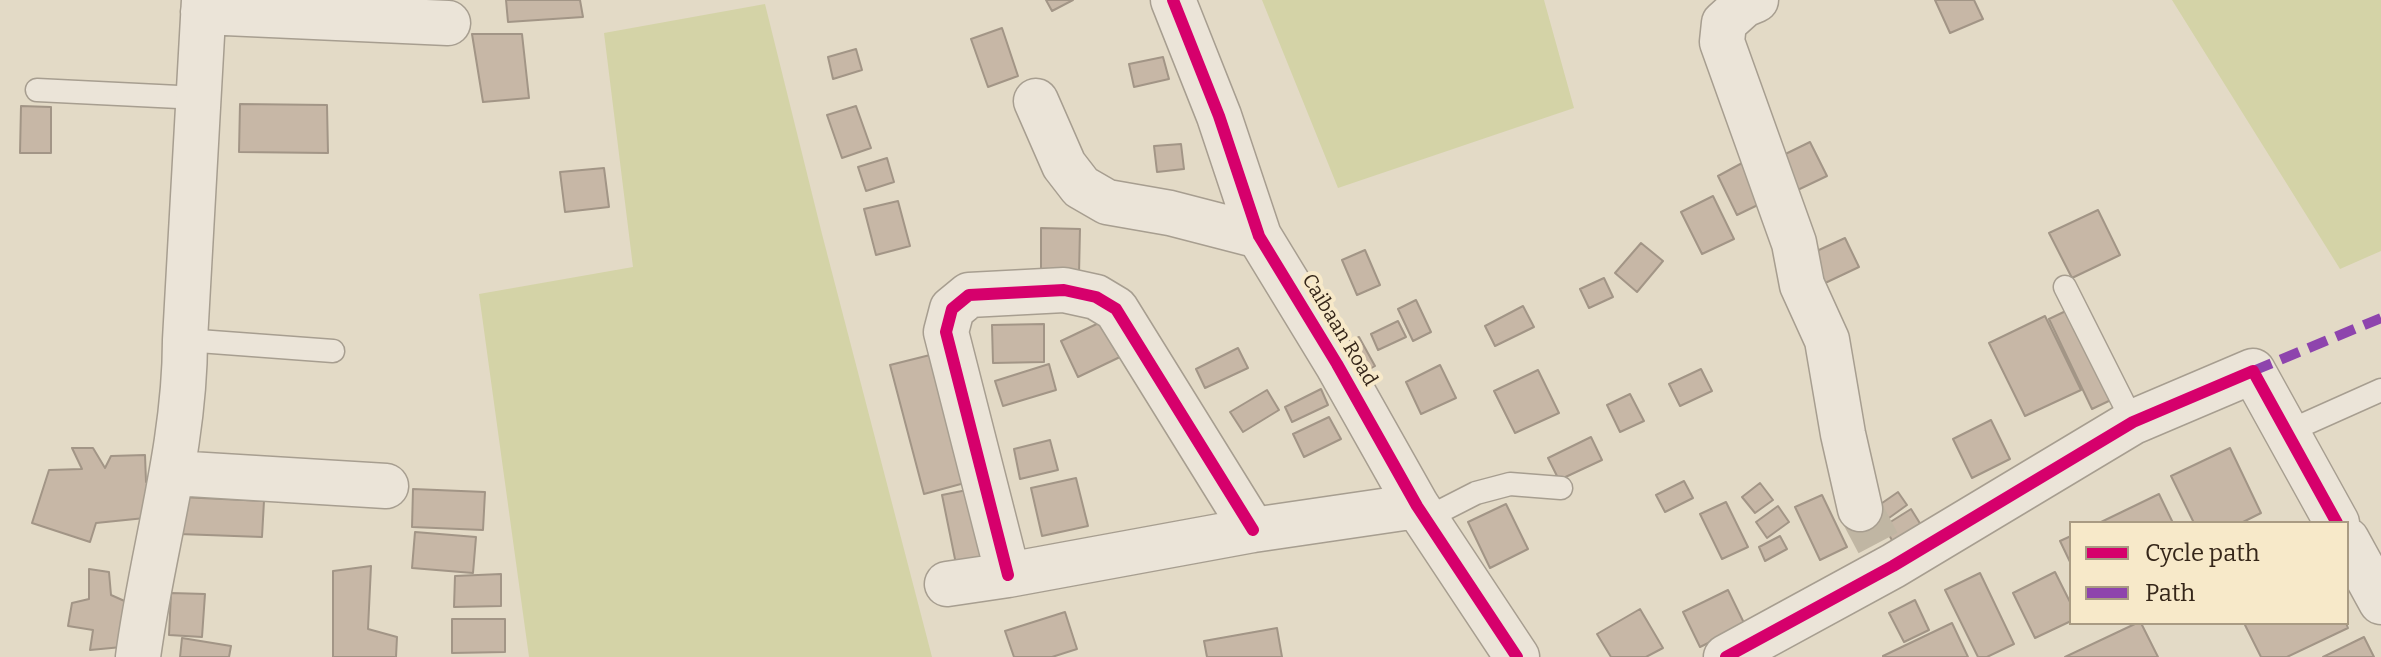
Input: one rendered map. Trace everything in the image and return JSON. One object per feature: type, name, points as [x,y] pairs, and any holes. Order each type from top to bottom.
[{"type":"street","name":"Caibaan Road","points":[[1173,0],[1219,116],[1259,236],[1337,364],[1421,512],[1517,657]]},
{"type":"street","points":[[1756,0],[1744,5],[1724,23],[1722,42],[1794,243],[1802,285],[1827,340],[1843,434],[1877,539]]},
{"type":"street","points":[[138,657],[144,611],[173,473],[185,374],[203,6],[448,23]]},
{"type":"street","points":[[1036,101],[1064,165],[1081,187],[1107,202],[1170,213],[1259,236]]},
{"type":"street","points":[[1008,575],[946,332],[952,309],[969,295],[1064,290],[1096,297],[1116,309],[1253,530]]},
{"type":"street","points":[[1754,650],[1877,539],[2253,371],[2336,521]]},
{"type":"street","points":[[173,473],[386,486]]},
{"type":"street","points":[[947,584],[1253,530],[1421,512]]},
{"type":"street","points":[[2349,544],[2381,602]]},
{"type":"lane","points":[[37,90],[199,98]]},
{"type":"lane","points":[[2065,287],[2133,422]]},
{"type":"lane","points":[[185,340],[333,351]]},
{"type":"lane","points":[[2287,432],[2381,390]]},
{"type":"lane","points":[[1421,512],[1510,484],[1561,488]]},
{"type":"green space","points":[[1262,0],[1544,0],[1574,108],[1338,188]]},
{"type":"green space","points":[[2172,0],[2381,0],[2381,251],[2340,269]]},
{"type":"green space","points":[[765,4],[932,657],[529,657],[479,294],[633,267],[604,33]]},
{"type":"building","points":[[506,0],[580,0],[583,17],[508,22]]},
{"type":"building","points":[[1046,0],[1073,0],[1052,11]]},
{"type":"building","points":[[1935,0],[1974,0],[1983,19],[1950,33]]},
{"type":"building","points":[[1002,28],[1018,76],[988,87],[971,39]]},
{"type":"building","points":[[472,34],[522,34],[529,98],[483,102]]},
{"type":"building","points":[[856,49],[862,70],[833,79],[828,57]]},
{"type":"building","points":[[1163,57],[1169,79],[1134,87],[1129,64]]},
{"type":"building","points":[[240,104],[327,105],[328,153],[239,152]]},
{"type":"building","points":[[21,106],[51,107],[51,153],[20,153]]},
{"type":"building","points":[[856,106],[871,148],[842,158],[827,115]]},
{"type":"building","points":[[1810,142],[1827,176],[1785,196],[1769,162]]},
{"type":"building","points":[[1181,144],[1184,169],[1157,172],[1154,146]]},
{"type":"building","points":[[887,158],[894,182],[866,191],[858,167]]},
{"type":"building","points":[[1744,162],[1764,202],[1737,215],[1718,176]]},
{"type":"building","points":[[604,168],[609,207],[565,212],[560,172]]},
{"type":"building","points":[[1713,196],[1734,239],[1702,254],[1681,212]]},
{"type":"building","points":[[898,201],[910,246],[876,255],[864,209]]},
{"type":"building","points":[[2098,210],[2120,255],[2072,278],[2049,233]]},
{"type":"building","points":[[1041,228],[1080,229],[1079,274],[1041,273]]},
{"type":"building","points":[[1845,238],[1859,267],[1823,284],[1808,255]]},
{"type":"building","points":[[1641,243],[1663,261],[1637,292],[1615,273]]},
{"type":"building","points":[[1365,250],[1380,285],[1357,295],[1342,260]]},
{"type":"building","points":[[1604,278],[1613,297],[1589,308],[1580,289]]},
{"type":"building","points":[[1416,300],[1431,332],[1413,341],[1398,309]]},
{"type":"building","points":[[1523,306],[1534,327],[1495,346],[1485,326]]},
{"type":"building","points":[[2070,309],[2113,399],[2092,409],[2049,319]]},
{"type":"building","points":[[2045,316],[2081,390],[2025,416],[1989,343]]},
{"type":"building","points":[[1103,321],[1120,357],[1078,377],[1061,341]]},
{"type":"building","points":[[1398,321],[1406,337],[1378,350],[1371,334]]},
{"type":"building","points":[[1044,324],[1044,362],[993,363],[992,325]]},
{"type":"building","points":[[1359,337],[1375,366],[1361,374],[1344,345]]},
{"type":"building","points":[[1238,348],[1248,368],[1205,388],[1196,369]]},
{"type":"building","points":[[938,353],[972,481],[924,494],[890,365]]},
{"type":"building","points":[[1049,364],[1056,390],[1003,406],[995,381]]},
{"type":"building","points":[[1440,365],[1456,398],[1421,414],[1406,382]]},
{"type":"building","points":[[1701,369],[1712,391],[1680,406],[1669,384]]},
{"type":"building","points":[[1538,370],[1559,413],[1515,433],[1494,391]]},
{"type":"building","points":[[1321,389],[1328,405],[1292,422],[1285,407]]},
{"type":"building","points":[[1267,390],[1279,410],[1243,432],[1230,412]]},
{"type":"building","points":[[1630,394],[1644,421],[1620,432],[1607,405]]},
{"type":"building","points":[[1329,417],[1341,439],[1304,457],[1293,434]]},
{"type":"building","points":[[1991,420],[2010,459],[1972,478],[1953,439]]},
{"type":"building","points":[[1591,437],[1602,460],[1559,480],[1548,458]]},
{"type":"building","points":[[1050,440],[1058,470],[1020,479],[1014,449]]},
{"type":"building","points":[[72,448],[93,448],[105,468],[111,456],[145,455],[146,482],[162,493],[145,518],[96,523],[90,542],[32,523],[49,470],[82,469]]},
{"type":"building","points":[[2230,448],[2261,513],[2245,521],[2193,521],[2171,476]]},
{"type":"building","points":[[1076,478],[1088,526],[1042,536],[1031,488]]},
{"type":"building","points":[[1684,481],[1693,498],[1665,512],[1656,495]]},
{"type":"building","points":[[1760,483],[1773,500],[1755,513],[1742,497]]},
{"type":"building","points":[[977,488],[990,557],[956,564],[942,495]]},
{"type":"building","points":[[413,489],[485,492],[483,530],[412,527]]},
{"type":"building","points":[[1898,492],[1907,505],[1882,523],[1872,510]]},
{"type":"building","points":[[2159,494],[2172,521],[2103,521]]},
{"type":"building","points":[[1822,495],[1847,547],[1820,560],[1795,507]]},
{"type":"building","points":[[180,497],[264,501],[262,537],[179,534]]},
{"type":"building","points":[[1726,502],[1748,547],[1722,559],[1700,514]]},
{"type":"building","points":[[1506,504],[1528,549],[1490,568],[1468,522]]},
{"type":"building","points":[[1778,506],[1789,522],[1767,538],[1756,522]]},
{"type":"building","points":[[1911,509],[1921,525],[1893,542],[1884,526]]},
{"type":"building","points":[[415,532],[476,537],[473,573],[412,568]]},
{"type":"building","points":[[1780,536],[1787,549],[1765,561],[1759,547]]},
{"type":"building","points":[[2069,537],[2069,560],[2060,541]]},
{"type":"building","points":[[371,566],[368,629],[397,637],[396,657],[333,657],[333,571]]},
{"type":"building","points":[[89,569],[109,572],[111,595],[129,603],[122,647],[90,650],[93,630],[68,626],[72,603],[89,599]]},
{"type":"building","points":[[2055,572],[2069,600],[2069,622],[2035,638],[2013,593]]},
{"type":"building","points":[[1980,573],[2014,644],[1987,657],[1978,657],[1945,590]]},
{"type":"building","points":[[501,574],[501,606],[454,607],[455,576]]},
{"type":"building","points":[[1728,590],[1745,625],[1700,647],[1683,612]]},
{"type":"building","points":[[171,593],[205,594],[202,637],[169,635]]},
{"type":"building","points":[[1915,600],[1929,630],[1904,642],[1889,613]]},
{"type":"building","points":[[1640,609],[1663,648],[1646,657],[1611,657],[1597,634]]},
{"type":"building","points":[[1065,612],[1077,649],[1052,657],[1014,657],[1005,631]]},
{"type":"building","points":[[452,619],[505,619],[505,652],[452,653]]},
{"type":"building","points":[[1952,623],[1968,657],[1883,657],[1883,656]]},
{"type":"building","points":[[2133,625],[2142,625],[2158,657],[2065,657]]},
{"type":"building","points":[[2245,625],[2347,625],[2348,628],[2287,657],[2261,657]]},
{"type":"building","points":[[1277,628],[1282,657],[1207,657],[1204,641]]},
{"type":"building","points":[[2364,637],[2374,657],[2323,657]]},
{"type":"building","points":[[182,638],[231,646],[229,657],[180,657]]},
{"type":"tunnel","points":[[1860,509],[1878,543]]},
{"type":"marked path","points":[[2253,371],[2381,318]]},
{"type":"cycle path","points":[[1173,0],[1219,116],[1259,236],[1337,364],[1417,506],[1517,657]]},
{"type":"cycle path","points":[[1008,575],[946,332],[952,309],[969,295],[1064,290],[1096,297],[1116,309],[1253,530]]},
{"type":"cycle path","points":[[1726,657],[1893,566],[2133,422],[2253,371],[2336,521]]}]
